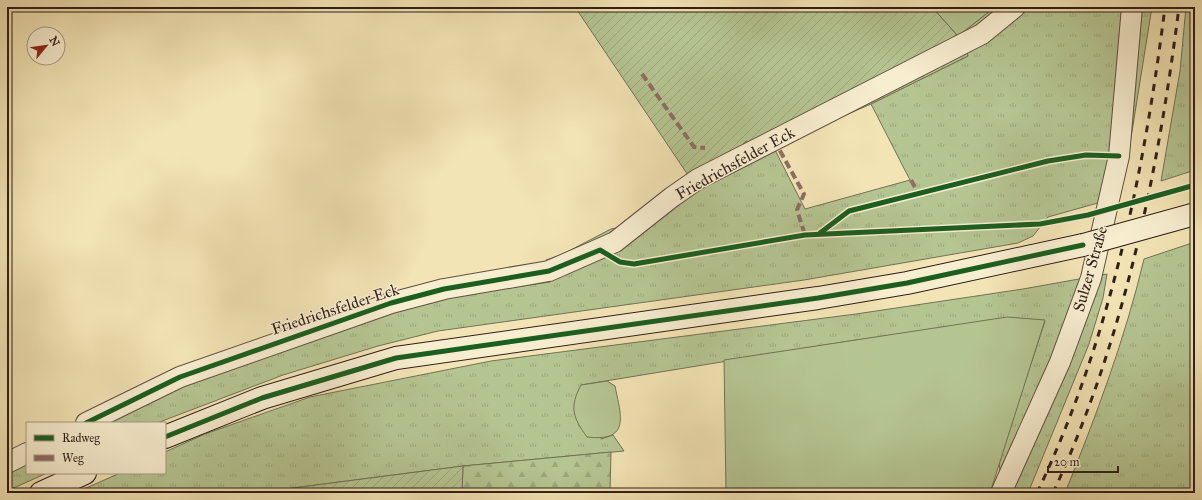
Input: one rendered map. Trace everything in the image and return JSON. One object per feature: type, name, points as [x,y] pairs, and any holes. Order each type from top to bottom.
[{"type":"main road","points":[[166,437],[262,398],[396,358],[826,297],[907,283],[1083,245],[1195,214]]},
{"type":"main road","points":[[41,493],[83,474]]},
{"type":"street","name":"Friedrichsfelder Eck","points":[[88,422],[180,377],[390,303],[444,289],[549,271],[600,250],[615,242],[672,197],[698,179],[982,34],[1015,7]]},
{"type":"street","name":"Sulzer Straße","points":[[1000,493],[1060,362],[1091,278],[1119,156],[1132,7]]},
{"type":"street","points":[[7,462],[26,452]]},
{"type":"green space","points":[[575,7],[932,7],[958,36],[968,56],[871,104],[782,143],[775,150],[746,141],[698,190]]},
{"type":"green space","points":[[932,7],[995,7],[958,36]]},
{"type":"green space","points":[[995,7],[1152,7],[1129,150],[1119,197],[1048,217],[1033,236],[1018,243],[804,280],[438,331],[378,346],[283,375],[160,422],[107,422],[181,385],[283,344],[446,297],[550,282],[546,260],[563,254],[611,229],[647,222],[698,190],[746,141],[775,150],[805,209],[910,180],[871,104],[968,56],[958,36]]},
{"type":"green space","points":[[1186,7],[1195,7],[1195,170],[1161,181],[1180,71]]},
{"type":"green space","points":[[1195,242],[1195,493],[1065,493],[1088,435],[1119,348],[1144,259]]},
{"type":"green space","points":[[1107,274],[1103,298],[1089,344],[1028,493],[1002,493],[999,461],[1045,321],[856,340],[581,385],[601,439],[613,435],[624,451],[463,466],[285,489],[285,493],[75,493],[118,474],[166,474],[166,452],[205,434],[310,397],[491,361],[856,314],[1023,289]]},
{"type":"green space","points":[[1007,317],[1045,320],[990,493],[726,493],[724,360]]},
{"type":"green space","points":[[607,381],[615,386],[619,407],[620,425],[617,431],[611,435],[587,437],[578,424],[574,412],[577,393],[581,385]]},
{"type":"green space","points":[[611,452],[610,493],[462,493],[463,466]]},
{"type":"green space","points":[[26,462],[26,474],[45,474],[7,491],[7,472]]},
{"type":"green space","points":[[463,466],[462,493],[285,493],[285,489]]},
{"type":"railway","points":[[1037,493],[1063,435],[1085,376],[1104,316],[1135,194],[1165,7]]},
{"type":"railway","points":[[1053,493],[1078,435],[1100,376],[1119,316],[1135,255],[1149,194],[1179,7]]},
{"type":"marked path","points":[[642,74],[694,147],[705,148]]},
{"type":"marked path","points":[[774,140],[804,194],[797,210],[805,235]]},
{"type":"marked path","points":[[911,180],[919,195]]},
{"type":"cycle path","points":[[820,233],[849,211],[1048,161],[1086,155],[1119,156]]},
{"type":"cycle path","points":[[88,422],[180,377],[391,303],[444,289],[549,271],[600,250],[620,262],[634,264],[805,235],[1040,224],[1088,215],[1195,185]]},
{"type":"cycle path","points":[[166,437],[262,398],[396,358],[818,298],[907,283],[1083,245]]}]
